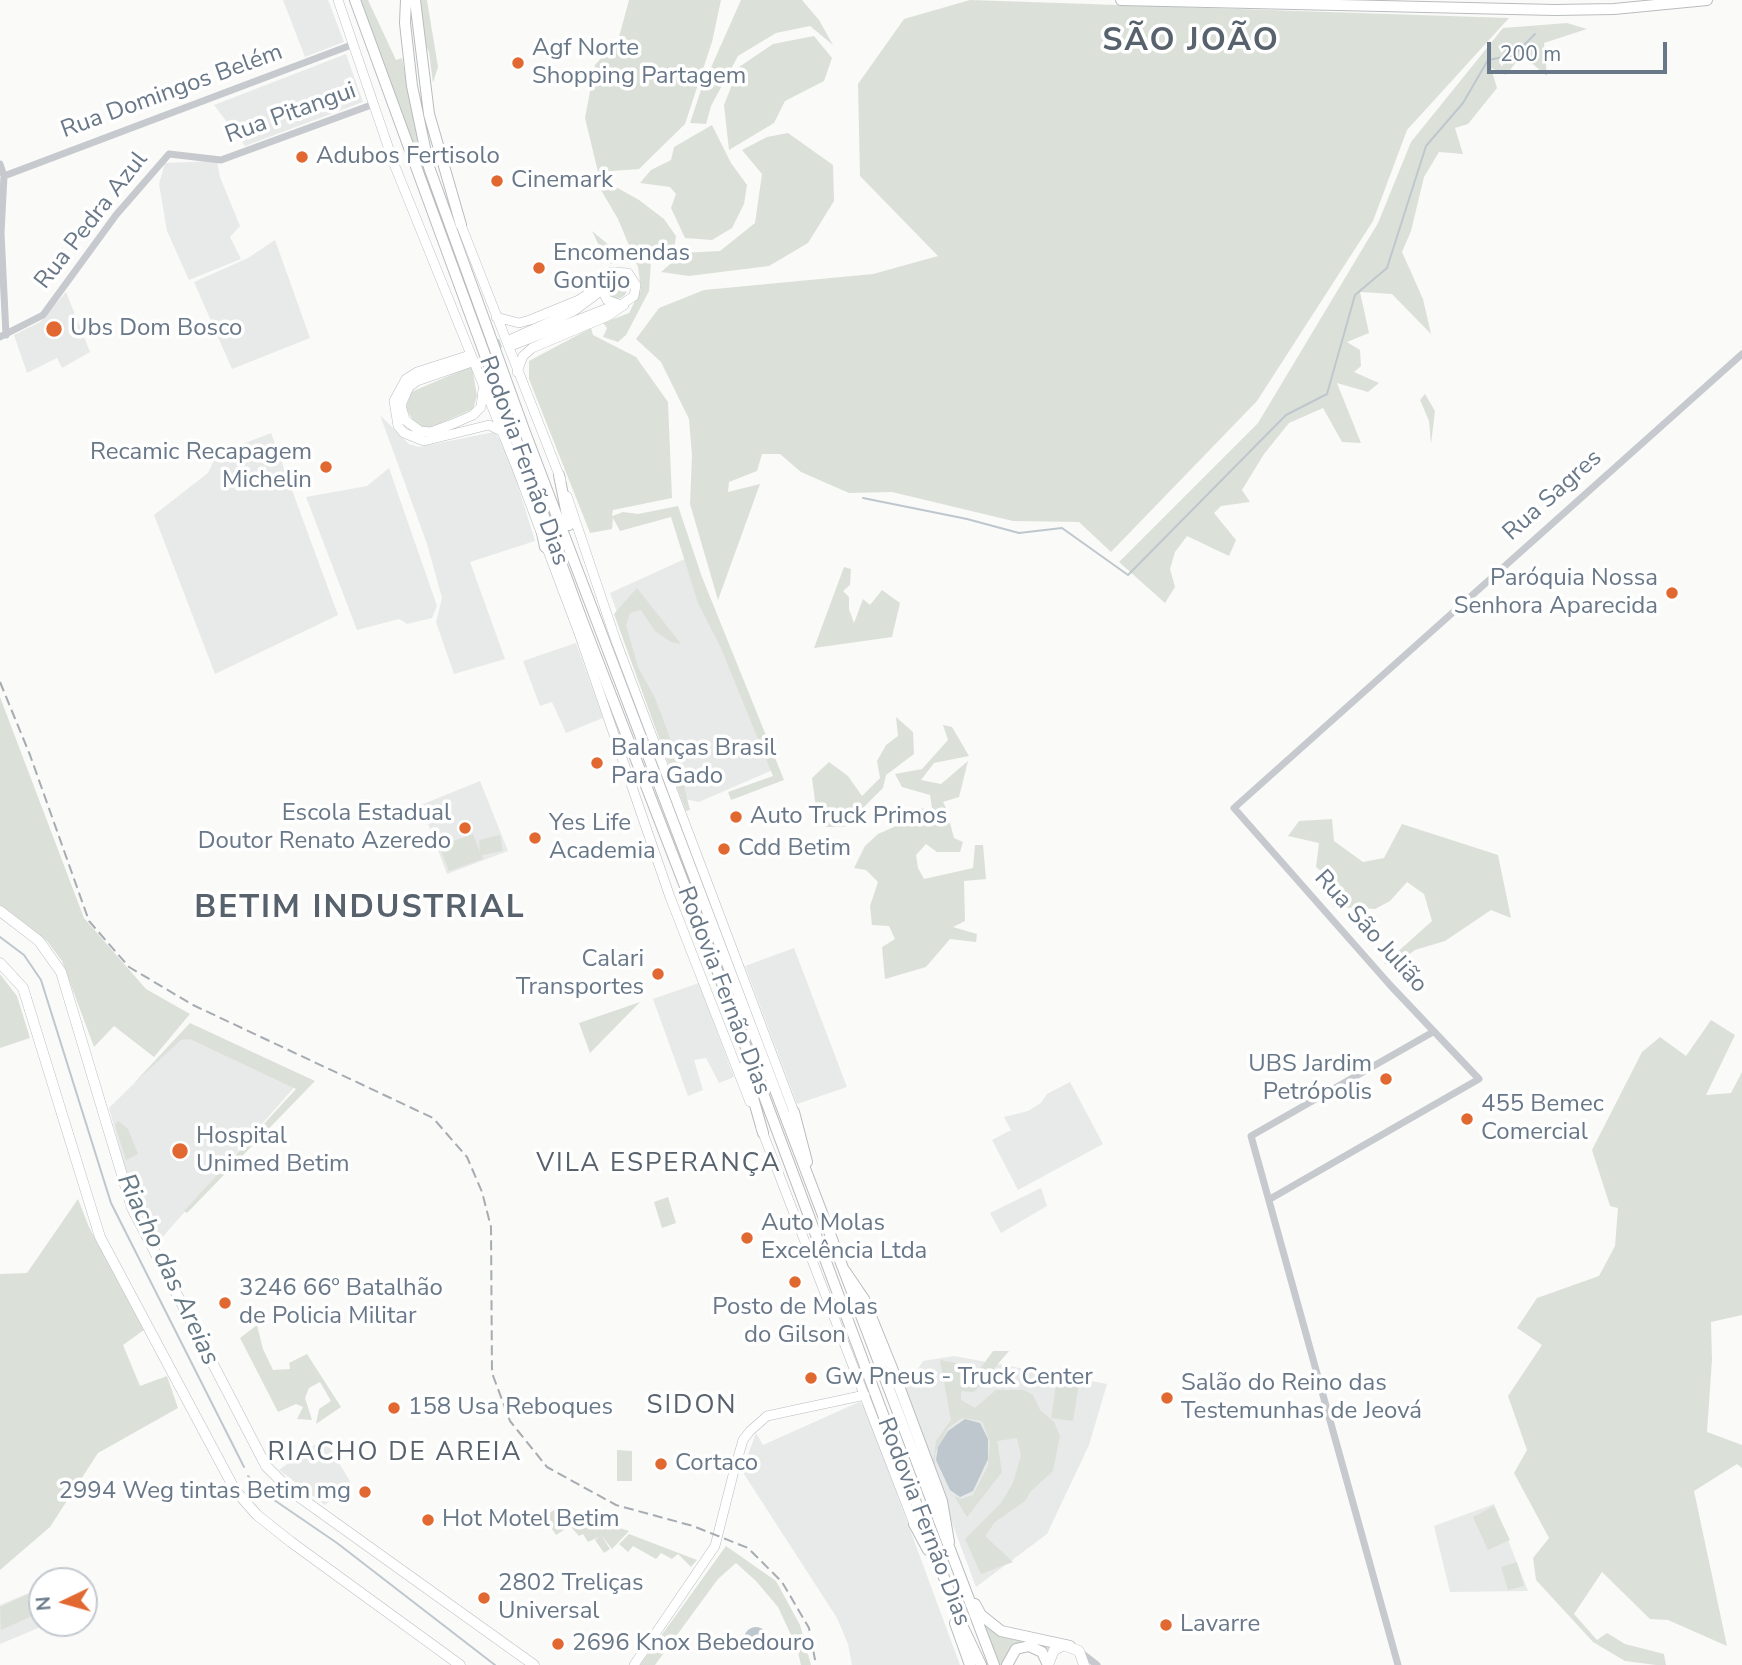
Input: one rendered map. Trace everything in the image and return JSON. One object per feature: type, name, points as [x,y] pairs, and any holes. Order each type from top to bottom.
[{"type":"highway","name":"Rodovia Fernão Dias","points":[[355,0],[533,486],[940,1567],[981,1665]]},
{"type":"highway","name":"Rodovia Fernão Dias","points":[[406,0],[405,23],[412,86],[429,167],[523,427],[593,605],[839,1264],[864,1299],[942,1501],[948,1526],[950,1555],[994,1665]]},
{"type":"highway","points":[[415,0],[440,160],[461,225]]},
{"type":"highway","points":[[1121,0],[1555,10],[1614,9],[1707,0]]},
{"type":"highway","points":[[559,475],[562,505],[593,605]]},
{"type":"highway","points":[[533,486],[545,547]]},
{"type":"highway","points":[[708,946],[763,1133]]},
{"type":"highway","points":[[794,1112],[821,1216]]},
{"type":"highway","points":[[914,1524],[940,1567]]},
{"type":"highway","points":[[957,1573],[981,1615],[991,1626],[1075,1648]]},
{"type":"highway","points":[[945,1579],[956,1629],[970,1665]]},
{"type":"highway","points":[[1007,1665],[1016,1649],[1029,1646],[1042,1652],[1048,1665]]},
{"type":"main road","name":"Rodovia Fernão Dias","points":[[338,0],[394,164],[483,381],[580,636],[670,897],[914,1524]]},
{"type":"main road","name":"Rodovia Fernão Dias","points":[[461,225],[559,475],[616,642],[794,1112]]},
{"type":"main road","points":[[517,372],[523,356],[532,348],[608,316],[621,304],[636,290],[632,276],[625,271],[614,271],[602,287],[574,311],[512,342],[621,304]]},
{"type":"main road","points":[[496,317],[519,323],[544,316],[602,287]]},
{"type":"main road","points":[[602,287],[607,300],[621,304]]},
{"type":"main road","points":[[483,381],[481,407],[473,415],[431,432],[420,431],[405,420],[401,405],[409,387],[468,359],[417,372],[405,379],[394,401],[398,426],[404,433],[424,441],[489,425],[503,432]]},
{"type":"main road","points":[[0,911],[38,941],[61,972],[139,1223],[266,1466],[291,1491],[534,1665]]},
{"type":"main road","points":[[0,963],[23,988],[100,1237],[235,1490],[250,1509],[291,1542],[460,1665]]},
{"type":"main road","points":[[634,1665],[715,1546],[733,1471],[743,1440],[750,1431],[767,1416],[865,1395]]},
{"type":"main road","points":[[1048,1665],[1054,1650],[1075,1648],[1084,1665]]},
{"type":"street","name":"Rua Domingos Belém","points":[[4,176],[354,44]]},
{"type":"street","name":"Rua Pitangui","points":[[221,160],[374,104]]},
{"type":"street","name":"Rua Pedra Azul","points":[[3,336],[43,316],[116,215],[169,154],[221,160]]},
{"type":"street","points":[[0,164],[4,176],[1,217],[3,336]]},
{"type":"street","name":"Rua Sagres","points":[[1234,808],[1742,354]]},
{"type":"street","name":"Rua São Julião","points":[[1234,808],[1433,1032],[1479,1079],[1270,1199]]},
{"type":"street","points":[[1398,1665],[1251,1136],[1433,1032]]},
{"type":"street","points":[[1075,1648],[1097,1665]]},
{"type":"shaded area","points":[[283,0],[328,0],[344,42],[305,57]]},
{"type":"shaded area","points":[[361,0],[368,0],[396,60],[402,58],[425,179]]},
{"type":"shaded area","points":[[419,0],[427,0],[438,67],[433,83],[429,52],[423,40]]},
{"type":"shaded area","points":[[629,0],[721,0],[712,42],[685,124],[639,169],[598,172],[585,118],[595,65],[619,37]]},
{"type":"shaded area","points":[[741,0],[802,0],[819,20],[833,45],[810,26],[776,33],[738,56],[711,106],[706,124],[690,123],[701,90]]},
{"type":"shaded area","points":[[970,0],[1509,18],[1407,130],[1373,221],[1257,401],[1111,552],[1079,522],[1013,521],[892,492],[849,493],[801,472],[780,454],[762,454],[757,471],[729,482],[728,492],[760,484],[718,600],[690,504],[692,456],[689,419],[661,362],[636,339],[659,308],[704,290],[873,274],[938,256],[860,176],[858,84],[904,19]]},
{"type":"shaded area","points":[[1567,23],[1587,29],[1544,43],[1547,76],[1522,55],[1506,75],[1491,68],[1497,88],[1468,124],[1455,128],[1463,154],[1439,152],[1424,177],[1411,231],[1402,252],[1423,299],[1431,334],[1392,294],[1360,292],[1369,333],[1347,342],[1360,350],[1361,366],[1354,372],[1379,383],[1368,392],[1337,383],[1361,443],[1342,442],[1323,408],[1289,423],[1264,454],[1242,490],[1250,502],[1221,506],[1214,513],[1236,540],[1229,556],[1187,536],[1175,552],[1170,569],[1175,587],[1165,603],[1119,562],[1258,423],[1378,223],[1411,142],[1503,28]]},
{"type":"shaded area","points":[[814,36],[832,58],[824,81],[785,101],[774,123],[729,150],[724,105],[739,67],[773,44]]},
{"type":"shaded area","points":[[346,54],[363,102],[245,146],[214,105]]},
{"type":"shaded area","points":[[712,125],[731,163],[747,185],[744,204],[732,228],[712,240],[685,238],[671,208],[676,194],[670,187],[640,183],[651,170],[671,160],[674,147]]},
{"type":"shaded area","points":[[788,133],[833,165],[834,201],[808,243],[769,266],[689,276],[661,272],[683,253],[720,251],[755,223],[762,174],[742,150],[767,137]]},
{"type":"shaded area","points":[[217,161],[220,177],[240,226],[230,237],[241,259],[189,280],[167,231],[159,184],[165,163]]},
{"type":"shaded area","points":[[591,173],[639,200],[664,219],[676,236],[674,250],[651,261],[649,291],[626,335],[618,342],[603,337],[607,328],[603,323],[629,313],[641,289],[638,267],[618,219]]},
{"type":"shaded area","points":[[592,231],[616,251],[618,260],[611,264],[605,258]]},
{"type":"shaded area","points":[[275,240],[310,338],[232,369],[194,282],[248,258]]},
{"type":"shaded area","points":[[613,279],[621,279],[627,289],[621,299],[613,299],[607,293],[607,285]]},
{"type":"shaded area","name":"Ubs Dom Bosco","points":[[66,292],[90,352],[62,368],[57,358],[27,373],[14,335],[40,322]]},
{"type":"shaded area","points":[[591,328],[593,335],[636,357],[668,402],[672,498],[613,510],[612,516],[623,512],[638,514],[678,506],[702,577],[784,780],[731,800],[728,792],[773,776],[721,648],[698,603],[671,517],[620,531],[613,518],[612,529],[590,533],[529,379],[529,361]]},
{"type":"shaded area","points":[[472,366],[477,396],[473,409],[432,427],[422,428],[414,423],[406,408],[411,392]]},
{"type":"shaded area","points":[[1425,394],[1435,411],[1431,444],[1429,421],[1420,400]]},
{"type":"shaded area","points":[[380,415],[409,444],[419,447],[494,432],[506,447],[535,541],[470,562],[505,659],[454,674],[436,622],[442,598],[427,544]]},
{"type":"shaded area","points":[[271,433],[338,615],[215,674],[154,515],[208,473],[217,454]]},
{"type":"shaded area","points":[[389,468],[437,606],[432,618],[407,624],[399,619],[357,630],[306,497],[367,486]]},
{"type":"shaded area","points":[[689,557],[775,769],[699,802],[685,799],[610,593]]},
{"type":"shaded area","points":[[844,567],[851,569],[850,585],[843,591],[849,597],[849,609],[854,623],[863,599],[870,605],[882,590],[900,603],[892,637],[814,648]]},
{"type":"shaded area","points":[[637,588],[681,644],[671,642],[655,631],[641,610],[630,613],[626,625],[638,667],[655,698],[676,754],[690,810],[686,811],[614,614]]},
{"type":"shaded area","points":[[576,643],[603,718],[566,733],[552,702],[540,706],[523,661]]},
{"type":"shaded area","points":[[0,697],[84,918],[146,989],[190,1014],[154,1057],[114,1026],[94,1047],[62,961],[47,941],[0,905]]},
{"type":"shaded area","points":[[896,717],[913,732],[914,754],[886,775],[883,788],[844,827],[826,827],[817,817],[812,778],[829,762],[848,776],[862,796],[880,778],[877,761],[886,745],[898,736]]},
{"type":"shaded area","points":[[943,725],[952,727],[969,756],[934,763],[921,780],[941,784],[968,761],[959,797],[943,802],[947,810],[935,816],[934,822],[950,823],[954,838],[963,842],[960,852],[937,852],[926,844],[916,855],[918,868],[924,879],[973,868],[975,845],[983,845],[986,879],[964,881],[965,921],[953,927],[977,934],[976,942],[950,939],[926,967],[885,979],[882,947],[895,939],[889,926],[872,925],[870,906],[878,882],[866,870],[854,868],[865,846],[878,834],[905,822],[915,809],[932,808],[930,795],[902,787],[895,774],[922,769],[948,740]]},
{"type":"shaded area","name":"Escola Estadual Doutor Renato Azeredo","points":[[480,781],[508,851],[447,874],[421,805]]},
{"type":"shaded area","points":[[1332,819],[1334,841],[1363,862],[1384,858],[1402,824],[1498,855],[1511,918],[1491,910],[1445,941],[1415,950],[1399,962],[1384,964],[1432,921],[1424,894],[1407,882],[1390,901],[1375,909],[1333,907],[1343,890],[1316,867],[1319,843],[1288,836],[1299,821]]},
{"type":"shaded area","points":[[473,834],[480,852],[479,840],[500,835],[503,851],[482,855],[483,859],[449,871],[439,846]]},
{"type":"shaded area","points":[[794,948],[847,1087],[797,1104],[745,966]]},
{"type":"shaded area","points":[[0,974],[17,996],[30,1038],[0,1048]]},
{"type":"shaded area","points":[[699,983],[734,1077],[719,1083],[706,1058],[694,1060],[703,1090],[688,1096],[653,999]]},
{"type":"shaded area","points":[[640,1002],[590,1053],[579,1023]]},
{"type":"shaded area","points":[[1711,1020],[1735,1035],[1706,1095],[1731,1093],[1742,1072],[1742,1315],[1711,1322],[1712,1360],[1707,1432],[1742,1445],[1742,1468],[1737,1464],[1694,1491],[1727,1646],[1668,1620],[1650,1619],[1602,1572],[1574,1614],[1597,1640],[1607,1633],[1625,1644],[1664,1654],[1666,1665],[1656,1665],[1625,1661],[1593,1642],[1536,1580],[1533,1558],[1549,1538],[1514,1473],[1527,1450],[1508,1396],[1542,1345],[1517,1328],[1537,1298],[1599,1276],[1615,1246],[1618,1208],[1610,1206],[1592,1150],[1642,1052],[1660,1037],[1686,1056]]},
{"type":"shaded area","points":[[190,1023],[315,1081],[187,1213],[184,1211],[296,1089],[190,1039],[181,1040],[134,1083]]},
{"type":"shaded area","name":"Hospital Unimed Betim","points":[[183,1035],[298,1083],[159,1241],[132,1194],[109,1108]]},
{"type":"shaded area","points":[[1070,1082],[1103,1144],[1018,1190],[992,1140],[1011,1130],[1004,1117],[1028,1111],[1041,1103],[1047,1094]]},
{"type":"shaded area","points":[[118,1121],[128,1129],[138,1154],[126,1160],[115,1125]]},
{"type":"shaded area","points":[[1041,1188],[1047,1206],[1001,1233],[990,1213]]},
{"type":"shaded area","points":[[668,1197],[676,1223],[662,1228],[654,1202]]},
{"type":"shaded area","points":[[78,1199],[89,1227],[144,1330],[123,1345],[140,1386],[167,1376],[178,1408],[98,1453],[50,1527],[0,1570],[0,1274],[27,1273]]},
{"type":"shaded area","points":[[257,1325],[263,1349],[273,1370],[290,1369],[289,1363],[307,1354],[341,1407],[316,1424],[319,1409],[331,1401],[320,1382],[309,1388],[305,1398],[312,1420],[297,1419],[303,1407],[296,1404],[278,1412],[240,1338]]},
{"type":"shaded area","points":[[993,1351],[1009,1351],[974,1392],[961,1391],[961,1400],[975,1408],[996,1390],[1024,1390],[1033,1395],[1040,1410],[1054,1422],[1060,1436],[1053,1471],[1030,1492],[1026,1500],[995,1522],[985,1536],[1013,1562],[981,1574],[965,1539],[1001,1503],[1013,1483],[1021,1455],[1017,1438],[997,1441],[1002,1472],[967,1517],[954,1496],[961,1499],[973,1495],[988,1466],[990,1442],[982,1421],[962,1418],[948,1428],[935,1453],[935,1466],[933,1462],[936,1441],[951,1420],[940,1360],[965,1365],[977,1373]]},
{"type":"shaded area","points":[[954,1356],[1107,1384],[1089,1445],[1047,1534],[976,1587],[903,1392],[923,1361]]},
{"type":"shaded area","points":[[1057,1379],[1079,1383],[1073,1421],[1051,1418]]},
{"type":"shaded area","points":[[859,1402],[864,1405],[960,1665],[852,1665],[848,1644],[837,1618],[742,1471],[756,1433],[763,1445]]},
{"type":"shaded area","points":[[965,1419],[980,1423],[988,1439],[988,1459],[973,1491],[960,1497],[950,1490],[936,1460],[938,1447],[948,1431]]},
{"type":"shaded area","points":[[324,1438],[351,1483],[325,1505],[279,1470]]},
{"type":"shaded area","points":[[617,1450],[632,1451],[632,1481],[617,1481]]},
{"type":"shaded area","points":[[1494,1504],[1528,1591],[1450,1592],[1434,1526]]},
{"type":"shaded area","points":[[1494,1506],[1510,1540],[1488,1550],[1473,1517]]},
{"type":"shaded area","points":[[563,1509],[629,1531],[612,1549],[601,1535],[610,1549],[604,1553],[595,1540],[599,1537],[588,1542],[583,1534],[579,1536],[570,1526],[556,1535],[544,1517],[554,1510]]},
{"type":"shaded area","points":[[629,1534],[697,1560],[691,1567],[678,1554],[672,1559],[661,1553],[656,1559],[633,1546],[628,1552],[619,1544]]},
{"type":"shaded area","points":[[726,1546],[776,1581],[800,1625],[811,1665],[801,1665],[797,1648],[778,1607],[736,1563],[718,1579],[655,1665],[640,1665]]},
{"type":"shaded area","points":[[1517,1562],[1524,1586],[1508,1590],[1501,1567]]},
{"type":"shaded area","points":[[28,1593],[28,1632],[0,1644],[0,1605]]},
{"type":"shaded area","points":[[28,1594],[28,1618],[1,1630],[0,1607]]},
{"type":"shaded area","points":[[984,1624],[995,1632],[1054,1643],[1046,1651],[1024,1643],[1005,1665],[1000,1665]]},
{"type":"shaded area","points":[[756,1627],[767,1634],[768,1639],[761,1650],[756,1651],[745,1644],[744,1639],[751,1628]]},
{"type":"waterway","points":[[863,498],[967,519],[1019,533],[1062,528],[1128,575],[1286,415],[1327,394],[1355,295],[1387,268],[1426,146],[1463,103],[1488,60],[1514,55],[1535,34]]},
{"type":"waterway","name":"Riacho das Areias","points":[[0,937],[24,955],[41,980],[111,1203],[244,1467]]},
{"type":"waterway","name":"Riacho das Areias","points":[[248,1476],[261,1491],[337,1543],[495,1665]]},
{"type":"tunnel","points":[[467,356],[511,339]]},
{"type":"railway","points":[[0,682],[30,755],[89,921],[129,967],[193,1005],[433,1118],[467,1157],[482,1192],[491,1227],[492,1373],[510,1421],[547,1467],[616,1505],[693,1526],[748,1548],[782,1582],[809,1628],[816,1665]]},
{"type":"place","name":"Agf Norte Shopping Partagem","points":[[518,63]]},
{"type":"place","name":"Adubos Fertisolo","points":[[302,157]]},
{"type":"place","name":"Cinemark","points":[[497,181]]},
{"type":"place","name":"Encomendas Gontijo","points":[[539,268]]},
{"type":"place","name":"Ubs Dom Bosco","points":[[54,329]]},
{"type":"place","name":"Recamic Recapagem Michelin","points":[[326,467]]},
{"type":"place","name":"Paróquia Nossa Senhora Aparecida","points":[[1672,593]]},
{"type":"place","name":"Balanças Brasil Para Gado","points":[[597,763]]},
{"type":"place","name":"Auto Truck Primos","points":[[736,817]]},
{"type":"place","name":"Escola Estadual Doutor Renato Azeredo","points":[[465,828]]},
{"type":"place","name":"Yes Life Academia","points":[[535,838]]},
{"type":"place","name":"Cdd Betim","points":[[724,849]]},
{"type":"place","name":"Calari Transportes","points":[[658,974]]},
{"type":"place","name":"UBS Jardim Petrópolis","points":[[1386,1079]]},
{"type":"place","name":"455 Bemec Comercial","points":[[1467,1119]]},
{"type":"place","name":"Hospital Unimed Betim","points":[[180,1151]]},
{"type":"place","name":"Auto Molas Excelência Ltda","points":[[747,1238]]},
{"type":"place","name":"Posto de Molas do Gilson","points":[[795,1282]]},
{"type":"place","name":"3246 66º Batalhão de Policia Militar","points":[[225,1303]]},
{"type":"place","name":"Gw Pneus - Truck Center","points":[[811,1378]]},
{"type":"place","name":"Salão do Reino das Testemunhas de Jeová","points":[[1167,1398]]},
{"type":"place","name":"158 Usa Reboques","points":[[394,1408]]},
{"type":"place","name":"Cortaco","points":[[661,1464]]},
{"type":"place","name":"2994 Weg tintas Betim mg","points":[[365,1492]]},
{"type":"place","name":"Hot Motel Betim","points":[[428,1520]]},
{"type":"place","name":"2802 Treliças Universal","points":[[484,1598]]},
{"type":"place","name":"Lavarre","points":[[1166,1625]]},
{"type":"place","name":"2696 Knox Bebedouro","points":[[558,1644]]},
{"type":"district","name":"SÃO JOÃO","points":[[1191,42]]},
{"type":"district","name":"BETIM INDUSTRIAL","points":[[360,909]]},
{"type":"district","name":"VILA ESPERANÇA","points":[[659,1165]]},
{"type":"district","name":"SIDON","points":[[692,1407]]},
{"type":"district","name":"RIACHO DE AREIA","points":[[395,1454]]}]
